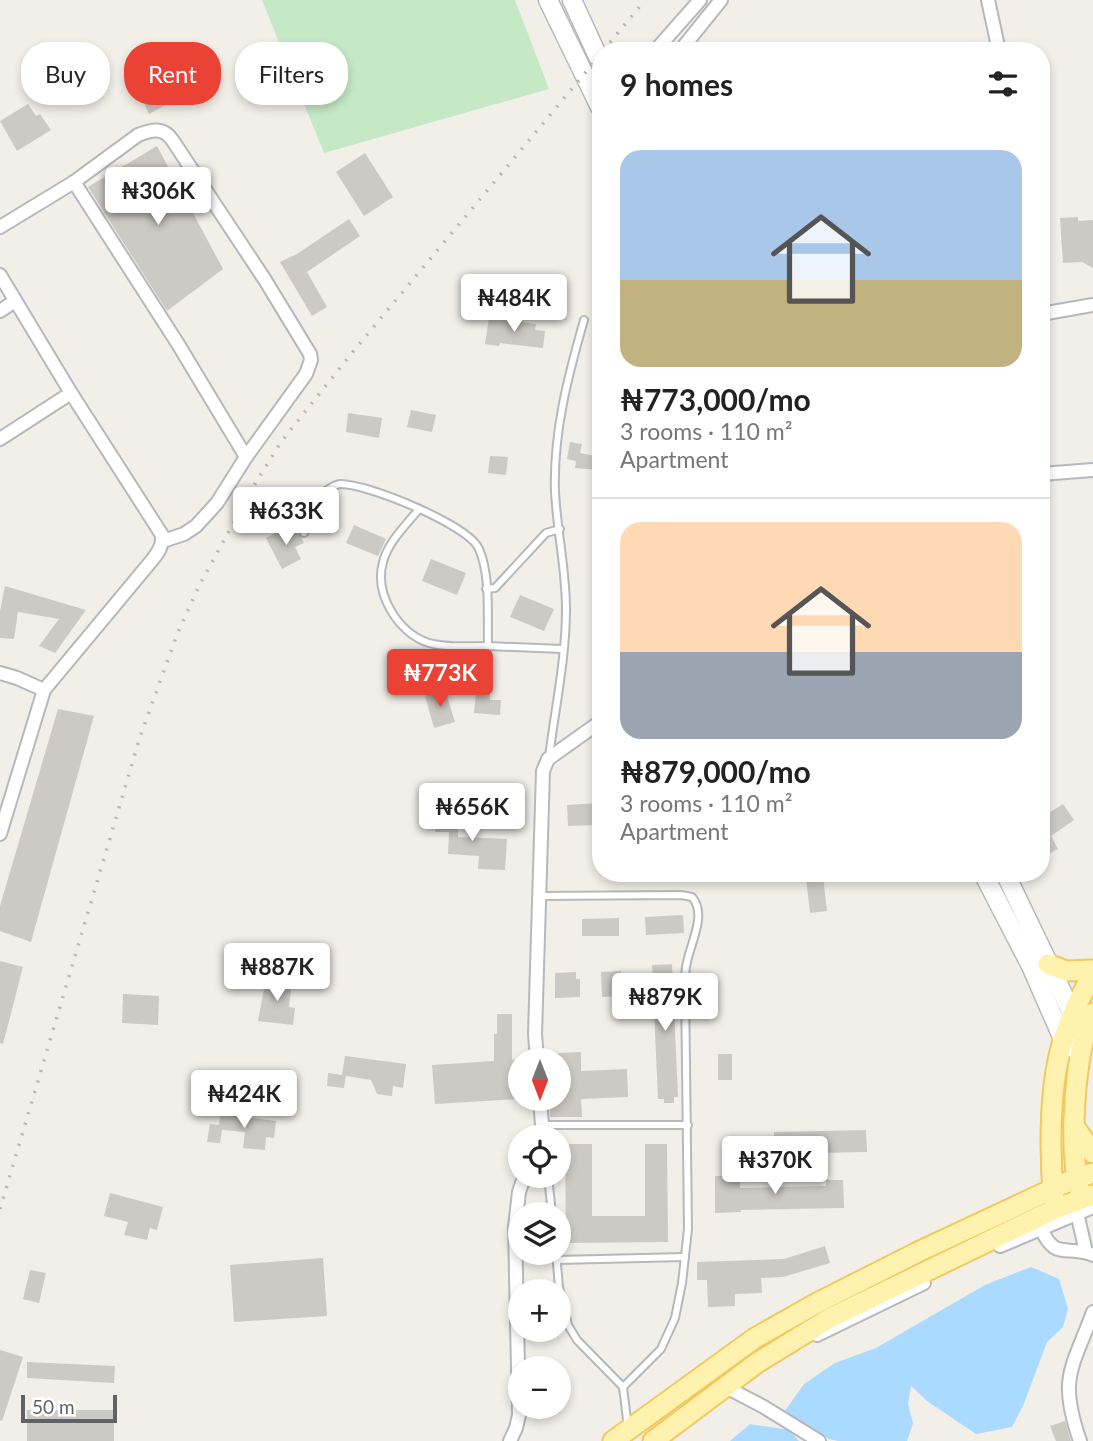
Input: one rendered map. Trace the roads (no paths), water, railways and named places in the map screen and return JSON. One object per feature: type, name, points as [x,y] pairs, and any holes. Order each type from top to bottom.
[{"type":"main road","points":[[623,1436],[755,1338],[817,1303],[907,1258],[1054,1199],[1086,1204],[1085,1176],[1074,1126],[1084,1019],[1093,972],[1066,971],[1048,964]]},
{"type":"main road","points":[[1054,1199],[1053,1114],[1063,1040],[1084,1019]]},
{"type":"main road","points":[[1074,1126],[1093,1153]]},
{"type":"main road","points":[[653,1441],[732,1381],[830,1318],[1054,1199],[1085,1176]]},
{"type":"street","points":[[592,45],[570,0],[550,5],[592,86]]},
{"type":"street","points":[[664,42],[700,0]]},
{"type":"street","points":[[687,42],[722,0]]},
{"type":"street","points":[[988,0],[997,42]]},
{"type":"street","points":[[0,227],[74,182],[138,135],[154,130],[168,134],[265,280],[310,354],[306,374],[246,457],[217,503],[196,526],[184,534],[163,541]]},
{"type":"street","points":[[74,182],[178,344],[246,457]]},
{"type":"street","points":[[0,275],[71,393],[162,535],[163,541],[153,559],[44,690],[0,834]]},
{"type":"street","points":[[0,311],[15,300]]},
{"type":"street","points":[[1050,312],[1093,304]]},
{"type":"street","points":[[0,439],[71,393]]},
{"type":"street","points":[[1050,473],[1093,470]]},
{"type":"street","points":[[0,673],[44,690]]},
{"type":"street","points":[[536,1048],[543,771],[548,759],[592,729]]},
{"type":"street","points":[[988,882],[1031,965],[1063,1040],[1080,1053]]},
{"type":"street","points":[[1008,882],[1048,964],[1084,1019]]},
{"type":"street","points":[[510,1441],[519,1415],[515,1227],[520,1188]]},
{"type":"street","points":[[819,1441],[764,1407],[732,1381],[825,1331],[1086,1204],[1090,1254],[1059,1250],[1050,1246],[1041,1228]]},
{"type":"street","points":[[1080,1441],[1071,1411],[1068,1386],[1071,1364],[1093,1312]]},
{"type":"lane","points":[[548,759],[566,613],[565,575],[555,494],[555,454],[570,369],[584,320]]},
{"type":"lane","points":[[304,533],[326,491],[338,484],[360,487],[446,521],[473,540],[479,548],[486,589],[488,646]]},
{"type":"lane","points":[[419,509],[389,547],[382,563],[385,599],[399,622],[413,636],[429,643],[450,646],[562,649]]},
{"type":"lane","points":[[486,589],[495,588],[546,533],[560,528]]},
{"type":"lane","points":[[540,896],[689,895],[696,902],[696,932],[686,963],[685,984],[688,1125],[688,1229],[685,1257],[675,1318],[662,1349],[623,1387]]},
{"type":"lane","points":[[571,1130],[688,1125]]},
{"type":"lane","points":[[571,1256],[685,1257]]},
{"type":"lane","points":[[557,1265],[568,1325],[590,1354],[623,1387],[623,1436]]},
{"type":"water","points":[[1031,1267],[1059,1279],[1068,1309],[1063,1327],[1047,1342],[1023,1406],[1012,1427],[976,1434],[927,1401],[911,1386],[908,1404],[913,1423],[907,1441],[829,1439],[784,1412],[804,1384],[835,1363],[876,1348],[985,1285]]},
{"type":"water","points":[[750,1424],[789,1430],[799,1441],[730,1441]]},
{"type":"railway","points":[[610,42],[645,0]]},
{"type":"railway","points":[[0,1209],[140,737],[178,632],[200,584],[281,442],[592,65]]}]
